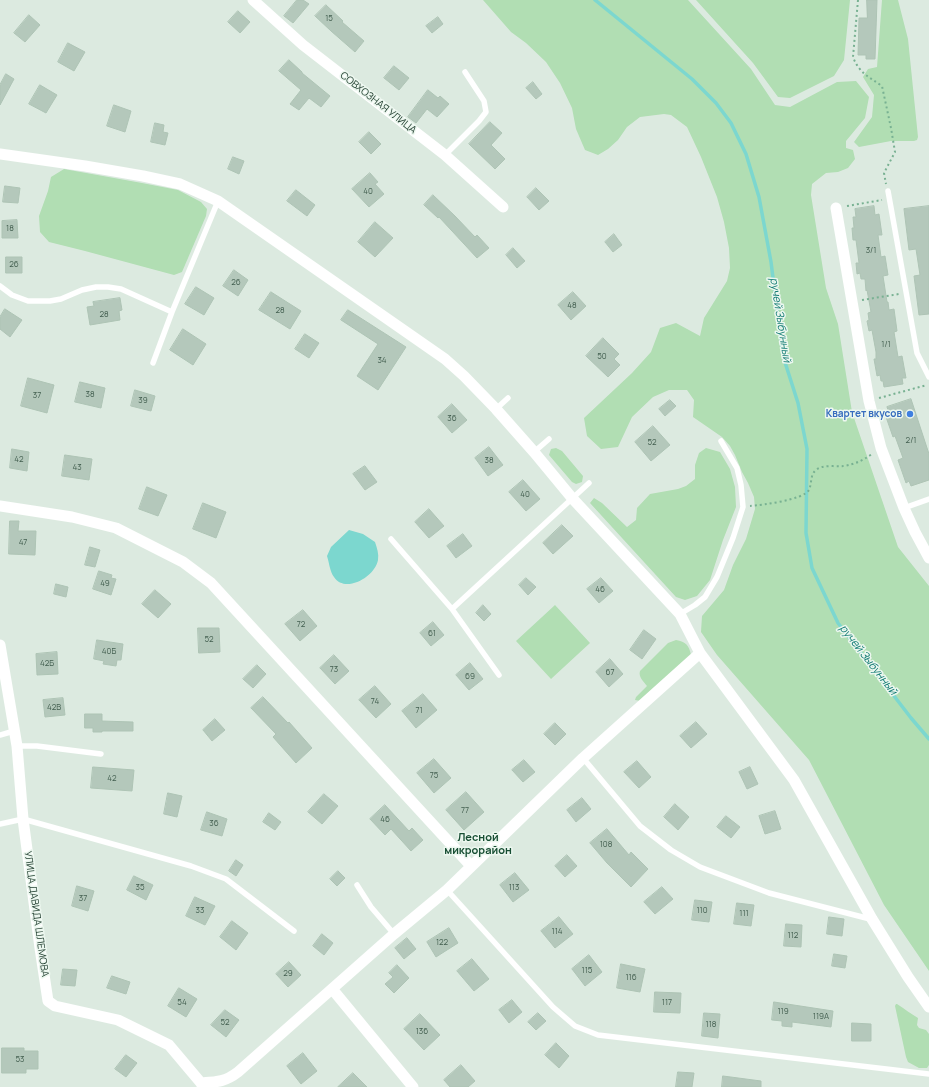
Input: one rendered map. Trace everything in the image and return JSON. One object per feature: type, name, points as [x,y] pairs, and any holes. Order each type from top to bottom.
[{"type":"street","name":"СОВХОЗНАЯ УЛИЦА","points":[[253,0],[303,45],[445,155],[503,207]]},
{"type":"street","points":[[0,154],[85,166],[172,182],[180,184],[218,201],[445,358],[496,408],[572,498],[680,614],[700,653],[794,780],[872,919],[908,977],[929,1007]]},
{"type":"street","points":[[836,208],[869,402],[881,448],[914,532],[929,558]]},
{"type":"street","points":[[0,506],[72,517],[116,528],[183,562],[206,579],[471,866]]},
{"type":"street","name":"УЛИЦА ДАВИДА ШЛЕМОВА","points":[[0,646],[17,746],[23,819],[48,1001],[55,1006],[118,1020],[169,1044],[202,1085]]},
{"type":"street","points":[[202,1085],[229,1079],[333,990],[394,934],[447,890],[583,758],[700,653]]},
{"type":"street","points":[[333,990],[413,1087]]},
{"type":"lane","points":[[445,155],[486,112],[484,101],[465,72]]},
{"type":"lane","points":[[888,191],[917,353],[929,377]]},
{"type":"lane","points":[[153,364],[172,312],[218,201]]},
{"type":"lane","points":[[0,286],[12,295],[28,301],[50,301],[61,299],[82,290],[96,287],[108,287],[121,289],[172,312]]},
{"type":"lane","points":[[496,408],[508,398]]},
{"type":"lane","points":[[534,452],[549,439]]},
{"type":"lane","points":[[680,614],[705,597],[718,577],[743,507],[741,485],[737,468],[721,441]]},
{"type":"lane","points":[[452,609],[589,482]]},
{"type":"lane","points":[[904,508],[929,499]]},
{"type":"lane","points":[[391,539],[452,609],[499,675]]},
{"type":"lane","points":[[0,735],[14,731]]},
{"type":"lane","points":[[17,746],[37,746],[102,754]]},
{"type":"lane","points":[[583,758],[640,826],[671,850],[700,867],[769,893],[872,919]]},
{"type":"lane","points":[[0,824],[23,819],[191,866],[226,879],[294,931]]},
{"type":"lane","points":[[357,884],[371,907],[394,934]]},
{"type":"lane","points":[[447,890],[554,1007],[575,1026],[598,1035],[929,1074]]},
{"type":"path","points":[[858,0],[853,57],[861,71],[882,86],[895,152],[884,173],[888,191]]},
{"type":"path","points":[[836,208],[889,198]]},
{"type":"path","points":[[852,301],[906,293]]},
{"type":"path","points":[[869,402],[929,384]]},
{"type":"path","points":[[743,507],[767,505],[793,499],[808,491],[811,484],[811,477],[816,470],[823,467],[842,466],[860,462],[881,448]]},
{"type":"green space","points":[[483,0],[688,0],[751,69],[775,105],[790,107],[837,82],[856,81],[869,97],[865,118],[846,141],[846,148],[853,150],[855,159],[848,168],[838,172],[826,173],[812,184],[811,195],[826,288],[838,324],[852,412],[898,547],[929,586],[929,971],[884,905],[809,760],[717,655],[701,632],[702,616],[724,590],[733,565],[746,539],[755,509],[754,497],[730,446],[722,437],[693,417],[694,400],[687,390],[669,390],[653,397],[632,417],[618,447],[601,449],[587,436],[584,418],[632,373],[651,352],[660,328],[676,323],[700,336],[704,318],[727,281],[730,268],[729,248],[724,222],[717,197],[701,157],[687,127],[671,115],[664,114],[640,117],[627,127],[618,140],[598,155],[585,150],[576,129],[572,108],[560,83],[546,62],[526,43],[511,32]]},
{"type":"green space","points":[[696,0],[850,0],[844,60],[834,76],[790,98],[778,97],[753,63]]},
{"type":"green space","points":[[882,0],[898,0],[908,39],[918,137],[917,140],[914,141],[891,141],[859,147],[854,142],[872,117],[874,95],[863,77],[868,69],[877,67]]},
{"type":"green space","points":[[64,169],[178,190],[201,202],[207,209],[206,216],[182,272],[174,275],[49,242],[40,232],[39,216],[48,191],[51,177]]},
{"type":"green space","points":[[556,448],[562,451],[583,476],[582,482],[576,484],[572,482],[549,455],[551,449]]},
{"type":"green space","points":[[706,448],[720,452],[730,469],[735,487],[736,507],[710,580],[697,596],[685,600],[676,597],[590,503],[594,498],[602,503],[627,527],[636,520],[637,508],[650,494],[678,489],[686,486],[695,479],[695,465],[699,453]]},
{"type":"green space","points":[[555,605],[590,643],[551,679],[516,641]]},
{"type":"green space","points":[[676,640],[686,644],[691,655],[641,701],[635,700],[647,686],[641,677],[640,671],[668,643]]},
{"type":"green space","points":[[896,1004],[918,1018],[917,1025],[919,1028],[926,1030],[929,1034],[929,1065],[927,1068],[919,1068],[908,1062],[895,1006]]},
{"type":"water","points":[[349,530],[363,534],[375,542],[378,551],[378,560],[376,566],[366,577],[352,584],[345,584],[339,582],[334,577],[327,556],[331,547]]},
{"type":"building","points":[[297,0],[303,0],[309,4],[293,23],[284,16]]},
{"type":"building","points":[[867,0],[877,0],[875,59],[866,59],[866,55],[858,55],[859,18],[867,18]]},
{"type":"building","points":[[326,5],[343,21],[342,22],[364,41],[355,52],[315,16]]},
{"type":"building","points":[[238,11],[250,22],[240,33],[228,22]]},
{"type":"building","points":[[29,15],[40,25],[25,42],[14,33]]},
{"type":"building","points":[[438,17],[443,24],[432,33],[426,26]]},
{"type":"building","points":[[68,43],[85,52],[74,71],[58,62]]},
{"type":"building","points":[[289,60],[330,96],[321,107],[309,98],[299,110],[290,104],[301,90],[279,71]]},
{"type":"building","points":[[394,66],[409,78],[399,90],[384,78]]},
{"type":"building","points":[[6,74],[14,79],[0,105],[0,85]]},
{"type":"building","points":[[533,82],[542,94],[536,99],[526,88]]},
{"type":"building","points":[[40,85],[57,95],[46,113],[29,104]]},
{"type":"building","points":[[428,90],[438,98],[440,96],[449,104],[437,117],[427,109],[416,123],[408,117]]},
{"type":"building","points":[[114,105],[131,111],[125,132],[107,126]]},
{"type":"building","points":[[490,122],[502,133],[491,145],[505,159],[495,169],[469,144]]},
{"type":"building","points":[[155,123],[164,125],[163,132],[168,133],[165,145],[151,142]]},
{"type":"building","points":[[369,132],[381,144],[371,154],[359,142]]},
{"type":"building","points":[[233,157],[244,161],[239,174],[228,169]]},
{"type":"building","points":[[370,173],[378,182],[375,184],[384,194],[369,207],[352,189]]},
{"type":"building","points":[[5,186],[20,188],[18,203],[3,202]]},
{"type":"building","points":[[536,188],[549,201],[539,210],[527,197]]},
{"type":"building","points":[[296,190],[315,205],[307,216],[287,201]]},
{"type":"building","points":[[433,195],[475,237],[477,235],[489,248],[477,258],[439,217],[438,218],[424,205]]},
{"type":"building","points":[[874,206],[875,215],[879,214],[882,235],[878,235],[881,257],[885,256],[888,275],[883,276],[887,302],[889,310],[894,309],[897,331],[894,332],[898,357],[902,356],[906,378],[902,378],[903,384],[884,387],[880,375],[877,376],[874,359],[876,359],[876,352],[872,330],[869,331],[867,321],[869,320],[868,313],[871,312],[865,279],[861,279],[860,273],[857,274],[856,263],[859,263],[856,240],[853,240],[852,228],[854,228],[853,217],[856,217],[855,209]]},
{"type":"building","points":[[929,206],[929,314],[919,315],[914,276],[920,275],[916,249],[909,250],[904,209]]},
{"type":"building","points":[[17,220],[18,238],[2,238],[2,221]]},
{"type":"building","points":[[375,222],[393,238],[375,257],[358,242]]},
{"type":"building","points":[[614,234],[622,245],[613,252],[605,242]]},
{"type":"building","points":[[513,248],[525,261],[517,268],[506,255]]},
{"type":"building","points":[[6,257],[22,257],[22,273],[6,273]]},
{"type":"building","points":[[234,270],[248,280],[238,296],[223,286]]},
{"type":"building","points":[[196,287],[214,298],[204,315],[185,304]]},
{"type":"building","points":[[271,292],[301,311],[290,329],[259,310]]},
{"type":"building","points":[[573,292],[586,306],[571,320],[558,305]]},
{"type":"building","points":[[120,298],[122,310],[119,311],[120,320],[90,325],[87,307],[94,306],[93,302]]},
{"type":"building","points":[[5,309],[22,320],[10,337],[0,329],[0,317]]},
{"type":"building","points":[[348,310],[406,347],[378,390],[357,376],[378,344],[341,320]]},
{"type":"building","points":[[183,329],[206,344],[193,365],[170,350]]},
{"type":"building","points":[[305,334],[319,343],[309,358],[295,349]]},
{"type":"building","points":[[603,338],[619,354],[614,359],[620,365],[608,377],[586,356]]},
{"type":"building","points":[[28,378],[54,385],[47,413],[21,406]]},
{"type":"building","points":[[80,382],[105,388],[101,408],[75,402]]},
{"type":"building","points":[[135,390],[155,396],[151,411],[131,406]]},
{"type":"building","points":[[911,399],[929,454],[929,480],[911,486],[909,481],[906,483],[898,460],[903,458],[895,436],[893,437],[885,414],[889,413],[887,407]]},
{"type":"building","points":[[670,400],[676,406],[665,416],[659,409]]},
{"type":"building","points":[[452,404],[467,420],[452,433],[438,417]]},
{"type":"building","points":[[653,426],[670,445],[651,461],[635,442]]},
{"type":"building","points":[[489,447],[503,465],[488,476],[475,458]]},
{"type":"building","points":[[12,449],[29,452],[27,471],[10,468]]},
{"type":"building","points":[[65,455],[92,459],[89,480],[62,476]]},
{"type":"building","points":[[365,466],[377,482],[365,490],[353,474]]},
{"type":"building","points":[[523,480],[540,499],[526,511],[509,492]]},
{"type":"building","points":[[147,487],[167,495],[158,516],[139,509]]},
{"type":"building","points":[[203,503],[226,512],[216,538],[193,529]]},
{"type":"building","points":[[429,509],[444,526],[429,538],[415,522]]},
{"type":"building","points":[[10,521],[19,521],[18,531],[36,531],[35,555],[9,554]]},
{"type":"building","points":[[562,525],[573,536],[553,554],[543,543]]},
{"type":"building","points":[[463,534],[472,546],[456,558],[447,546]]},
{"type":"building","points":[[90,547],[100,550],[95,567],[85,565]]},
{"type":"building","points":[[99,571],[112,575],[111,578],[116,579],[111,595],[93,589]]},
{"type":"building","points":[[526,578],[536,587],[528,595],[519,585]]},
{"type":"building","points":[[601,578],[613,591],[599,603],[587,589]]},
{"type":"building","points":[[56,584],[68,587],[66,597],[54,594]]},
{"type":"building","points":[[155,590],[171,604],[158,618],[142,604]]},
{"type":"building","points":[[483,605],[491,614],[484,621],[476,613]]},
{"type":"building","points":[[303,610],[317,626],[300,641],[285,624]]},
{"type":"building","points":[[433,622],[444,635],[431,646],[420,633]]},
{"type":"building","points":[[198,628],[219,628],[220,652],[199,653]]},
{"type":"building","points":[[644,630],[656,639],[642,659],[630,650]]},
{"type":"building","points":[[97,640],[123,644],[121,660],[117,660],[116,666],[103,664],[104,661],[94,659]]},
{"type":"building","points":[[57,652],[58,674],[37,675],[36,654]]},
{"type":"building","points":[[334,655],[349,671],[335,684],[320,668]]},
{"type":"building","points":[[610,659],[623,674],[609,687],[596,672]]},
{"type":"building","points":[[470,663],[483,679],[469,690],[456,675]]},
{"type":"building","points":[[257,665],[266,674],[253,688],[243,679]]},
{"type":"building","points":[[375,686],[391,704],[376,718],[359,700]]},
{"type":"building","points":[[423,694],[437,710],[416,728],[402,711]]},
{"type":"building","points":[[263,697],[288,723],[289,722],[312,748],[296,763],[273,737],[276,734],[251,708]]},
{"type":"building","points":[[63,698],[65,715],[45,717],[43,700]]},
{"type":"building","points":[[85,714],[102,714],[102,721],[133,722],[133,731],[93,732],[93,728],[85,728]]},
{"type":"building","points":[[215,719],[225,730],[212,741],[203,730]]},
{"type":"building","points":[[696,722],[707,734],[691,748],[680,736]]},
{"type":"building","points":[[555,723],[566,734],[555,745],[544,734]]},
{"type":"building","points":[[434,759],[451,778],[434,793],[417,773]]},
{"type":"building","points":[[524,760],[535,772],[523,782],[512,770]]},
{"type":"building","points":[[637,761],[651,777],[639,788],[624,772]]},
{"type":"building","points":[[93,767],[134,770],[132,791],[91,788]]},
{"type":"building","points":[[750,767],[758,784],[747,789],[739,772]]},
{"type":"building","points":[[466,792],[484,812],[464,830],[446,810]]},
{"type":"building","points":[[168,793],[182,796],[177,817],[164,814]]},
{"type":"building","points":[[324,794],[338,806],[322,824],[308,812]]},
{"type":"building","points":[[582,798],[591,809],[576,822],[567,810]]},
{"type":"building","points":[[675,804],[689,817],[678,830],[664,817]]},
{"type":"building","points":[[385,805],[409,831],[412,828],[423,840],[411,851],[391,829],[385,835],[370,819]]},
{"type":"building","points":[[775,811],[781,829],[765,834],[759,816]]},
{"type":"building","points":[[207,812],[227,819],[222,836],[201,830]]},
{"type":"building","points":[[269,813],[281,822],[275,830],[263,822]]},
{"type":"building","points":[[726,816],[740,827],[731,838],[717,827]]},
{"type":"building","points":[[607,829],[629,855],[631,852],[648,869],[631,887],[590,843]]},
{"type":"building","points":[[567,855],[577,866],[565,877],[555,866]]},
{"type":"building","points":[[236,860],[243,865],[236,876],[229,871]]},
{"type":"building","points":[[338,871],[345,878],[337,886],[330,879]]},
{"type":"building","points":[[515,873],[529,890],[513,902],[500,885]]},
{"type":"building","points":[[134,876],[153,885],[146,900],[127,890]]},
{"type":"building","points":[[77,886],[94,891],[88,911],[72,906]]},
{"type":"building","points":[[662,887],[673,899],[655,914],[644,902]]},
{"type":"building","points":[[195,897],[215,906],[205,925],[186,916]]},
{"type":"building","points":[[695,900],[712,902],[709,922],[692,920]]},
{"type":"building","points":[[737,903],[754,905],[751,926],[734,924]]},
{"type":"building","points":[[559,917],[573,934],[555,948],[541,931]]},
{"type":"building","points":[[829,917],[844,919],[842,936],[827,934]]},
{"type":"building","points":[[232,921],[248,933],[236,950],[220,937]]},
{"type":"building","points":[[786,924],[802,925],[801,947],[784,946]]},
{"type":"building","points":[[449,928],[458,943],[436,957],[427,942]]},
{"type":"building","points":[[322,934],[333,943],[324,955],[313,946]]},
{"type":"building","points":[[407,938],[416,949],[404,959],[395,948]]},
{"type":"building","points":[[834,954],[847,956],[845,968],[832,966]]},
{"type":"building","points":[[589,955],[602,972],[585,986],[572,969]]},
{"type":"building","points":[[472,959],[489,979],[474,991],[457,971]]},
{"type":"building","points":[[289,962],[301,975],[288,987],[276,974]]},
{"type":"building","points":[[621,964],[645,969],[640,992],[617,988]]},
{"type":"building","points":[[397,965],[409,978],[394,993],[385,984],[393,977],[389,973]]},
{"type":"building","points":[[63,969],[77,970],[75,986],[61,985]]},
{"type":"building","points":[[112,976],[130,982],[126,994],[107,988]]},
{"type":"building","points":[[179,988],[197,999],[186,1017],[168,1006]]},
{"type":"building","points":[[655,992],[681,993],[680,1013],[654,1012]]},
{"type":"building","points":[[512,1000],[522,1012],[509,1023],[499,1010]]},
{"type":"building","points":[[774,1002],[833,1011],[831,1027],[792,1022],[792,1027],[782,1026],[782,1021],[772,1020]]},
{"type":"building","points":[[225,1010],[239,1020],[226,1037],[211,1025]]},
{"type":"building","points":[[538,1013],[546,1021],[536,1030],[528,1022]]},
{"type":"building","points":[[704,1013],[720,1014],[718,1038],[702,1036]]},
{"type":"building","points":[[420,1014],[440,1035],[424,1050],[404,1029]]},
{"type":"building","points":[[852,1023],[871,1024],[871,1041],[852,1041]]},
{"type":"building","points":[[556,1043],[569,1056],[559,1068],[545,1055]]},
{"type":"building","points":[[2,1048],[24,1048],[24,1051],[38,1051],[38,1069],[26,1069],[26,1073],[2,1073]]},
{"type":"building","points":[[303,1053],[317,1071],[301,1084],[287,1066]]},
{"type":"building","points":[[126,1055],[137,1063],[126,1077],[115,1069]]},
{"type":"building","points":[[461,1065],[475,1081],[468,1087],[450,1087],[444,1080]]},
{"type":"building","points":[[678,1072],[694,1073],[692,1087],[676,1087]]},
{"type":"building","points":[[353,1073],[367,1087],[338,1087]]},
{"type":"building","points":[[723,1076],[761,1081],[761,1087],[722,1087]]},
{"type":"waterway","name":"ручей Зыбунный","points":[[595,0],[692,79],[716,103],[731,123],[746,154],[759,197],[771,262],[783,356],[798,403],[807,449],[806,533],[812,568],[838,623],[911,718],[929,739]]},
{"type":"place","name":"Квартет вкусов","points":[[910,414]]},
{"type":"district","name":"Лесной микрорайон","points":[[478,844]]}]
